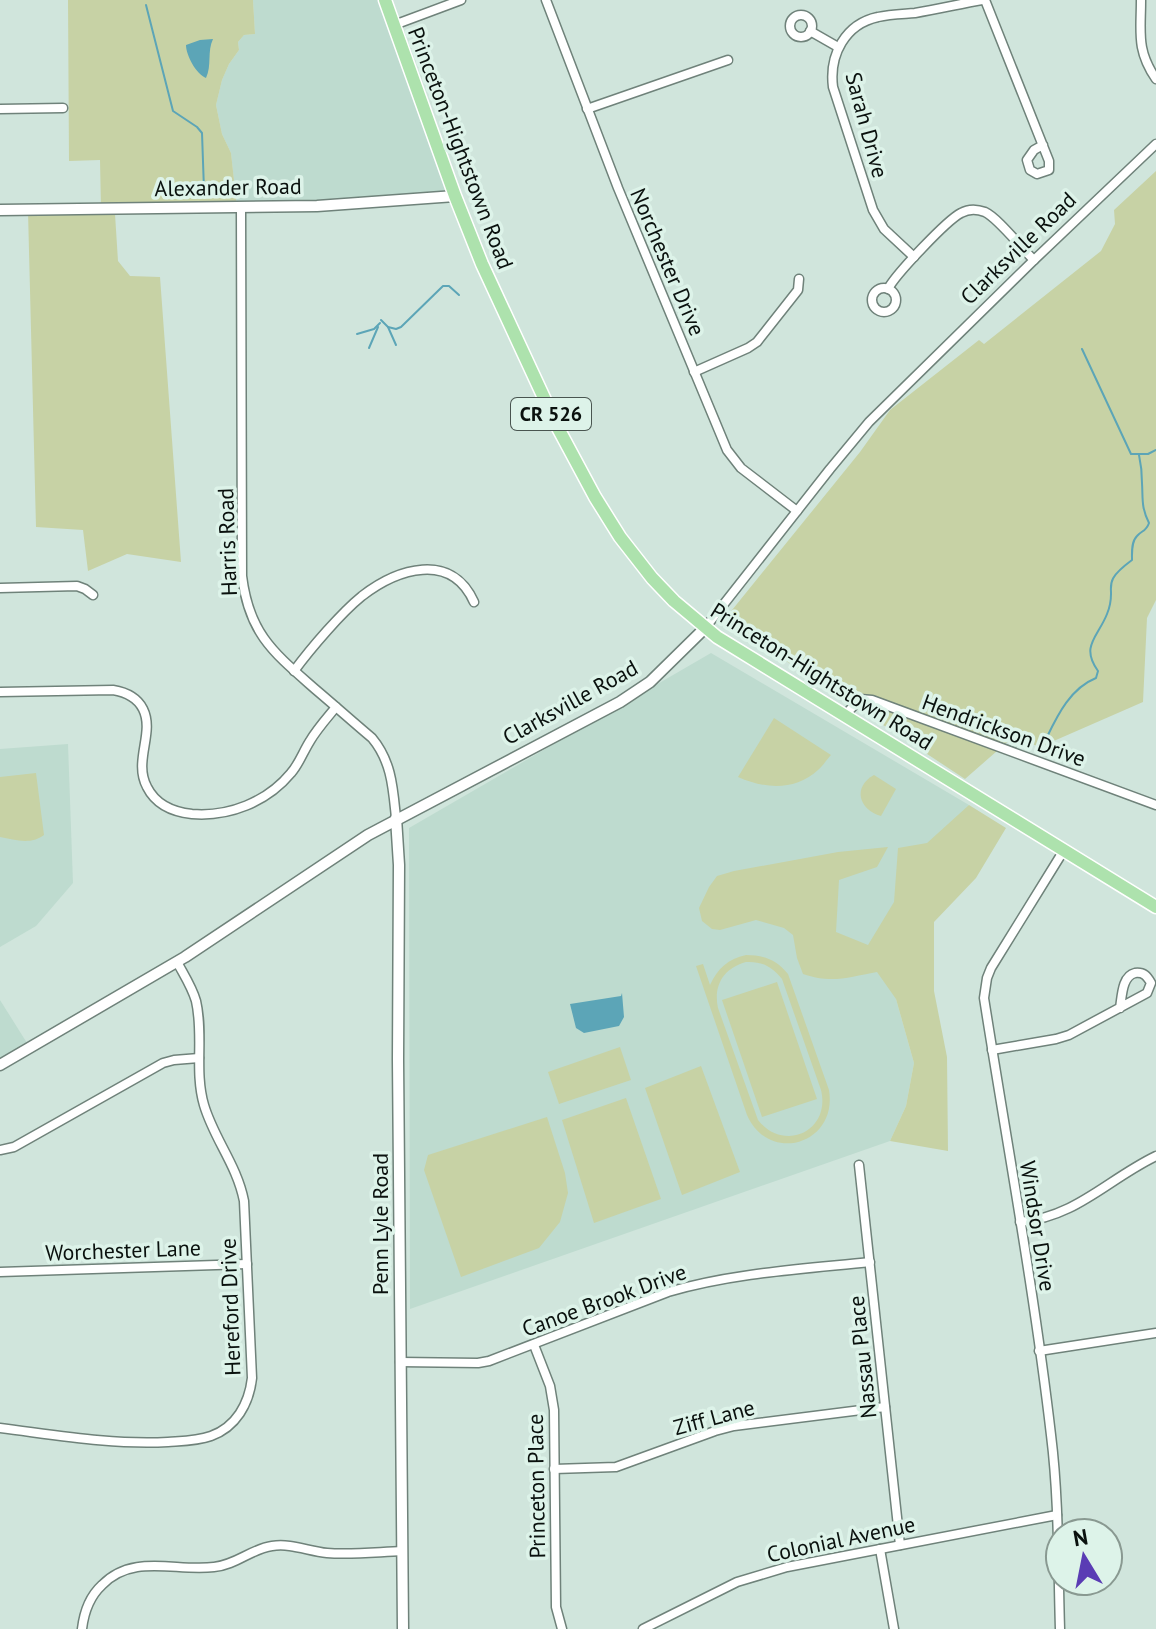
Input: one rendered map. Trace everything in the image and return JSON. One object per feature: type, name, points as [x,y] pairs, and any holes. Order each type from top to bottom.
[{"type":"main road","name":"Princeton-Hightstown Road","points":[[385,0],[482,264],[544,399],[595,497],[620,537],[652,578],[717,637],[1156,907]]},
{"type":"street","points":[[394,25],[461,0]]},
{"type":"street","name":"Norchester Drive","points":[[546,0],[587,109],[727,450],[749,475],[797,511]]},
{"type":"street","points":[[984,0],[1043,145],[1049,161],[1049,170],[1037,174],[1030,170],[1027,160],[1034,150],[1043,145]]},
{"type":"street","name":"Sarah Drive","points":[[914,257],[884,229],[873,210],[833,87],[832,66],[838,47],[849,33],[856,26],[876,17],[984,0]]},
{"type":"street","points":[[1141,0],[1140,41],[1147,64],[1156,79]]},
{"type":"street","points":[[810,31],[838,47]]},
{"type":"street","points":[[587,109],[728,60]]},
{"type":"street","points":[[0,109],[63,108]]},
{"type":"street","name":"Clarksville Road","points":[[0,1065],[177,962],[396,818],[620,702],[650,682],[705,628],[848,446],[894,396],[1156,144]]},
{"type":"street","name":"Alexander Road","points":[[0,210],[317,206],[455,196]]},
{"type":"street","name":"Harris Road","points":[[241,207],[242,576],[247,606],[268,646],[372,738],[385,756],[396,818]]},
{"type":"street","points":[[888,289],[914,257],[963,212],[977,210],[990,215],[1034,260]]},
{"type":"street","points":[[694,372],[757,342],[798,290],[799,279]]},
{"type":"street","points":[[294,671],[352,605],[376,586],[404,573],[430,569],[450,574],[466,588],[474,602]]},
{"type":"street","points":[[0,588],[77,586],[93,595]]},
{"type":"street","points":[[0,692],[113,690],[133,697],[146,717],[141,770],[147,788],[166,808],[199,815],[241,808],[279,785],[298,764],[312,737],[336,707]]},
{"type":"street","name":"Hendrickson Drive","points":[[845,715],[854,703],[866,698],[1156,805]]},
{"type":"street","name":"Penn Lyle Road","points":[[396,818],[399,865],[403,1629]]},
{"type":"street","name":"Windsor Drive","points":[[1060,1629],[1051,1436],[984,998],[987,978],[1064,850]]},
{"type":"street","name":"Hereford Drive","points":[[0,1428],[123,1442],[201,1439],[229,1425],[243,1408],[251,1388],[244,1201],[237,1173],[207,1117],[200,1087],[196,1001],[177,962]]},
{"type":"street","points":[[992,1050],[1069,1035],[1120,1008],[1147,993],[1151,983],[1144,974],[1127,977],[1120,1008]]},
{"type":"street","points":[[0,1150],[14,1147],[163,1063],[199,1058]]},
{"type":"street","points":[[1020,1222],[1042,1219],[1070,1209],[1156,1156]]},
{"type":"street","name":"Nassau Place","points":[[859,1165],[900,1545]]},
{"type":"street","name":"Canoe Brook Drive","points":[[400,1362],[478,1363],[499,1359],[694,1284],[870,1262]]},
{"type":"street","name":"Worchester Lane","points":[[0,1272],[247,1264]]},
{"type":"street","points":[[1039,1351],[1156,1333]]},
{"type":"street","name":"Princeton Place","points":[[534,1345],[553,1399],[556,1607],[562,1629]]},
{"type":"street","name":"Ziff Lane","points":[[554,1469],[616,1467],[734,1426],[885,1407]]},
{"type":"street","name":"Colonial Avenue","points":[[643,1629],[714,1593],[761,1574],[1057,1515]]},
{"type":"street","points":[[82,1629],[87,1606],[98,1588],[117,1573],[138,1566],[220,1567],[273,1546],[329,1553],[402,1551]]},
{"type":"street","points":[[880,1549],[894,1629]]},
{"type":"shaded area","points":[[253,0],[385,0],[455,196],[237,207],[231,153],[222,134],[216,105],[222,80],[239,50],[238,42],[244,35],[255,34]]},
{"type":"shaded area","points":[[711,653],[969,805],[937,856],[896,999],[914,1063],[906,1106],[890,1141],[410,1309],[409,828]]},
{"type":"shaded area","points":[[68,744],[73,883],[36,926],[0,947],[0,749]]},
{"type":"shaded area","points":[[0,1000],[27,1043],[0,1058]]},
{"type":"green space","points":[[68,0],[253,0],[255,34],[244,35],[238,42],[239,50],[222,80],[216,105],[222,134],[231,153],[237,207],[101,209],[100,160],[69,161]]},
{"type":"green space","points":[[1156,171],[1156,600],[1147,618],[1143,702],[1040,747],[1013,737],[965,779],[724,620],[860,452],[890,410],[979,340],[984,344],[1101,251],[1115,224],[1114,210]]},
{"type":"green space","points":[[104,210],[115,214],[118,261],[130,276],[160,277],[181,562],[127,554],[88,571],[83,530],[36,527],[28,211]]},
{"type":"green space","points":[[774,718],[831,755],[809,777],[790,785],[769,786],[738,777]]},
{"type":"green space","points":[[36,773],[44,835],[28,841],[0,837],[0,777]]},
{"type":"green space","points":[[874,775],[896,789],[881,816],[868,809],[861,798],[863,786]]},
{"type":"green space","points":[[969,805],[1006,828],[976,878],[934,922],[934,991],[947,1057],[948,1151],[890,1141],[906,1106],[914,1063],[896,999],[877,972],[832,979],[803,974],[793,935],[784,928],[756,920],[720,930],[712,929],[702,921],[699,908],[717,876],[838,852],[888,847],[877,867],[839,880],[836,932],[868,945],[894,902],[898,848],[927,843]]},
{"type":"green space","points":[[746,955],[764,957],[788,974],[829,1090],[829,1109],[823,1124],[813,1135],[800,1142],[770,1140],[757,1130],[747,1115],[696,966],[703,964],[710,985],[724,965]],"holes":[[[746,962],[766,966],[782,979],[821,1090],[819,1117],[803,1133],[780,1135],[758,1120],[718,1008],[717,992],[722,979],[732,968]]]},
{"type":"green space","points":[[777,982],[817,1099],[762,1117],[722,1000]]},
{"type":"green space","points":[[620,1047],[631,1080],[559,1104],[548,1072]]},
{"type":"green space","points":[[701,1066],[740,1172],[682,1195],[645,1088]]},
{"type":"green space","points":[[626,1098],[661,1199],[594,1223],[562,1120]]},
{"type":"green space","points":[[547,1117],[565,1173],[568,1193],[560,1222],[539,1248],[461,1277],[424,1170],[428,1155]]},
{"type":"water","points":[[213,39],[206,78],[192,64],[186,45]]},
{"type":"water","points":[[622,993],[624,1017],[619,1026],[584,1033],[576,1028],[570,1004],[621,996]]},
{"type":"waterway","points":[[146,5],[173,111],[202,133],[204,190]]},
{"type":"waterway","points":[[388,327],[401,327],[443,286],[449,286],[459,295]]},
{"type":"waterway","points":[[381,320],[388,327],[396,345]]},
{"type":"waterway","points":[[357,334],[374,329],[380,323]]},
{"type":"waterway","points":[[369,348],[378,327]]},
{"type":"waterway","points":[[1082,349],[1131,454],[1148,454],[1156,450]]},
{"type":"waterway","points":[[1047,737],[1072,695],[1096,678],[1098,671],[1091,648],[1107,614],[1112,581],[1132,560],[1134,541],[1149,523],[1144,508],[1139,455]]}]
